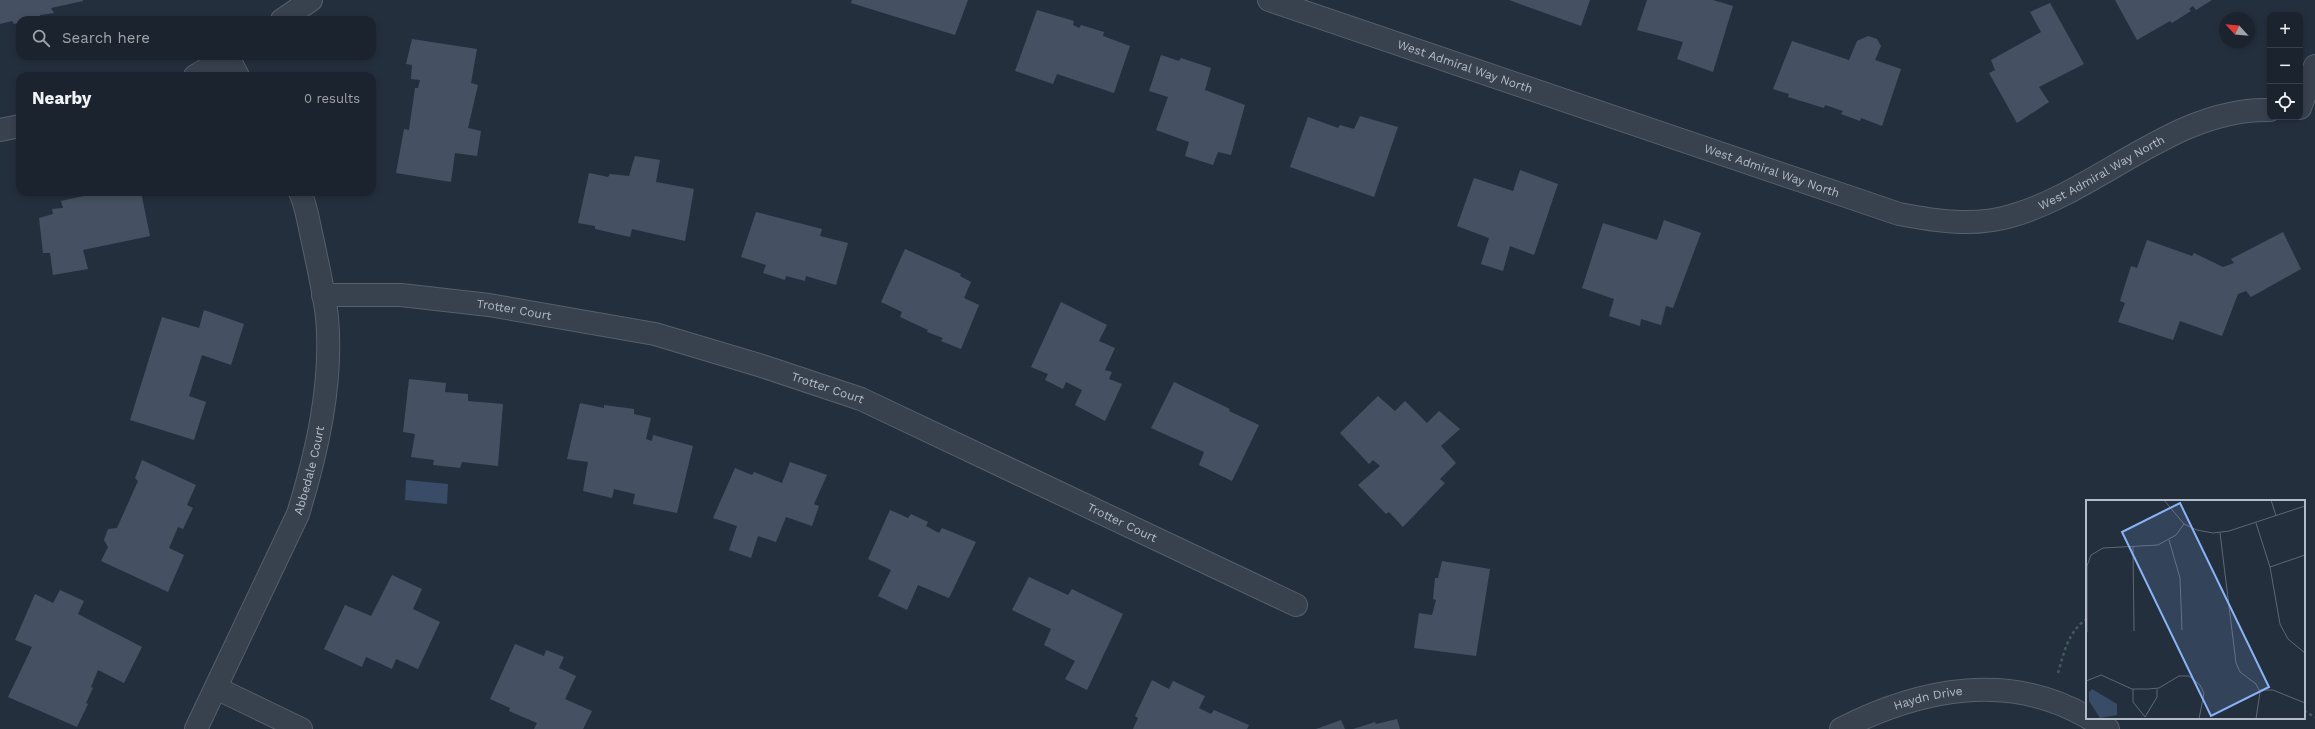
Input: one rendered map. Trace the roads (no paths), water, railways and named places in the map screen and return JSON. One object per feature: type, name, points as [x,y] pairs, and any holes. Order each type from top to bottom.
[{"type":"street","points":[[288,16],[311,0]]},
{"type":"street","name":"West Admiral Way North","points":[[1269,0],[1899,214],[1929,220],[1972,223],[2010,216],[2058,199],[2171,135],[2220,116],[2253,110],[2267,110]]},
{"type":"street","points":[[202,72],[221,60]]},
{"type":"street","points":[[230,60],[236,72]]},
{"type":"street","points":[[2303,100],[2315,66]]},
{"type":"street","points":[[2303,112],[2315,114]]},
{"type":"street","points":[[0,130],[16,127]]},
{"type":"street","name":"Abbedale Court","points":[[196,729],[298,514],[310,478],[321,424],[327,367],[327,317],[316,257],[301,196]]},
{"type":"street","name":"Trotter Court","points":[[323,295],[401,295],[489,305],[655,334],[762,366],[861,399],[1296,605]]},
{"type":"street","points":[[216,688],[301,729]]},
{"type":"street","name":"Haydn Drive","points":[[1841,729],[1869,715],[1895,705],[1942,693],[1982,689],[2020,692],[2050,698],[2086,716]]},
{"type":"street","name":"Haydn Drive","points":[[2091,719],[2108,729]]},
{"type":"water","points":[[406,480],[448,484],[447,504],[405,500]]}]
